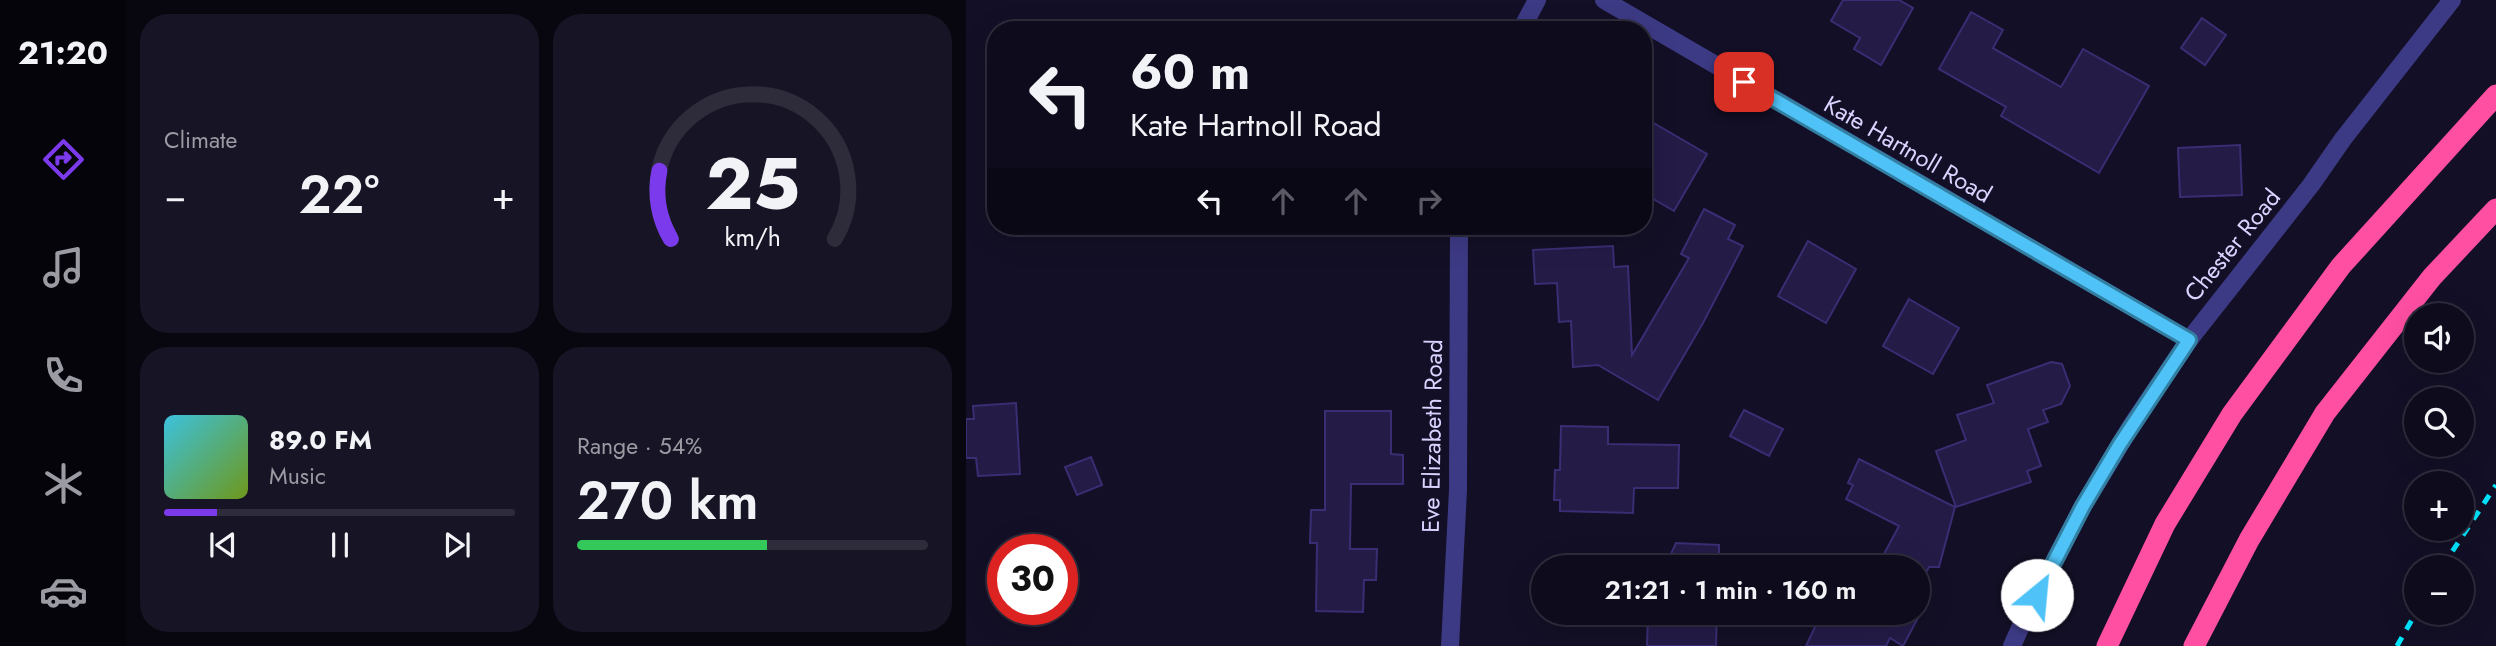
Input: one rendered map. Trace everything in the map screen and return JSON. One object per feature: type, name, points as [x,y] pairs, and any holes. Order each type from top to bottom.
[{"type":"highway","points":[[2107,646],[2165,524],[2232,414],[2341,266],[2496,95]]},
{"type":"highway","points":[[2194,646],[2249,540],[2325,413],[2432,276],[2496,209]]},
{"type":"street","points":[[1526,21],[1537,0]]},
{"type":"street","name":"Kate Hartnoll Road","points":[[1604,0],[1640,21]]},
{"type":"street","name":"Chester Road","points":[[2012,646],[2083,506],[2133,423],[2189,340],[2311,186],[2343,139],[2452,0]]},
{"type":"street","name":"Kate Hartnoll Road","points":[[1652,28],[2189,340]]},
{"type":"street","name":"Eve Elizabeth Road","points":[[1450,646],[1458,489],[1459,235]]},
{"type":"building","points":[[1843,0],[1899,0],[1913,8],[1881,65],[1854,49],[1860,38],[1831,21]]},
{"type":"building","points":[[1971,12],[2003,30],[1993,48],[2061,87],[2083,49],[2149,86],[2099,173],[2001,116],[2006,107],[1939,69]]},
{"type":"building","points":[[2202,18],[2226,35],[2205,65],[2181,48]]},
{"type":"building","points":[[1652,122],[1707,154],[1674,211],[1652,198]]},
{"type":"building","points":[[2240,145],[2242,195],[2180,197],[2178,148]]},
{"type":"building","points":[[1704,209],[1735,225],[1728,239],[1743,246],[1703,323],[1658,400],[1598,365],[1573,367],[1571,321],[1559,322],[1557,283],[1535,284],[1533,250],[1613,246],[1614,267],[1628,266],[1632,355],[1689,258],[1681,254]]},
{"type":"building","points":[[1808,241],[1856,269],[1826,323],[1778,296]]},
{"type":"building","points":[[1909,299],[1959,328],[1933,374],[1883,346]]},
{"type":"building","points":[[2051,362],[2062,364],[2070,386],[2061,404],[2043,410],[2048,422],[2028,429],[2041,466],[2027,471],[2031,482],[1956,507],[1936,451],[1966,440],[1957,415],[1994,403],[1987,385]]},
{"type":"building","points":[[1016,403],[1020,474],[978,476],[976,458],[966,458],[966,419],[974,419],[973,406]]},
{"type":"building","points":[[1744,410],[1783,429],[1769,456],[1730,436]]},
{"type":"building","points":[[1325,411],[1391,411],[1391,454],[1403,455],[1403,484],[1351,484],[1350,549],[1377,549],[1376,580],[1364,580],[1363,612],[1316,611],[1317,543],[1310,543],[1311,510],[1325,510]]},
{"type":"building","points":[[1561,426],[1608,427],[1608,444],[1679,445],[1678,488],[1634,488],[1633,513],[1560,511],[1560,500],[1554,500],[1555,470],[1560,470]]},
{"type":"building","points":[[1091,457],[1102,485],[1077,495],[1065,467]]},
{"type":"building","points":[[1859,459],[1955,507],[1939,567],[1930,567],[1930,555],[1883,555],[1899,526],[1846,499],[1853,485],[1848,483]]},
{"type":"building","points":[[1676,543],[1719,545],[1719,555],[1670,555]]},
{"type":"building","points":[[1648,625],[1717,625],[1716,646],[1647,646]]},
{"type":"building","points":[[1816,625],[1914,625],[1903,646],[1890,638],[1886,646],[1806,646]]},
{"type":"railway","points":[[2450,555],[2496,485]]},
{"type":"railway","points":[[2397,646],[2409,625]]},
{"type":"route","points":[[1744,82],[2189,340],[2133,423],[2083,506],[2037,595]]}]
